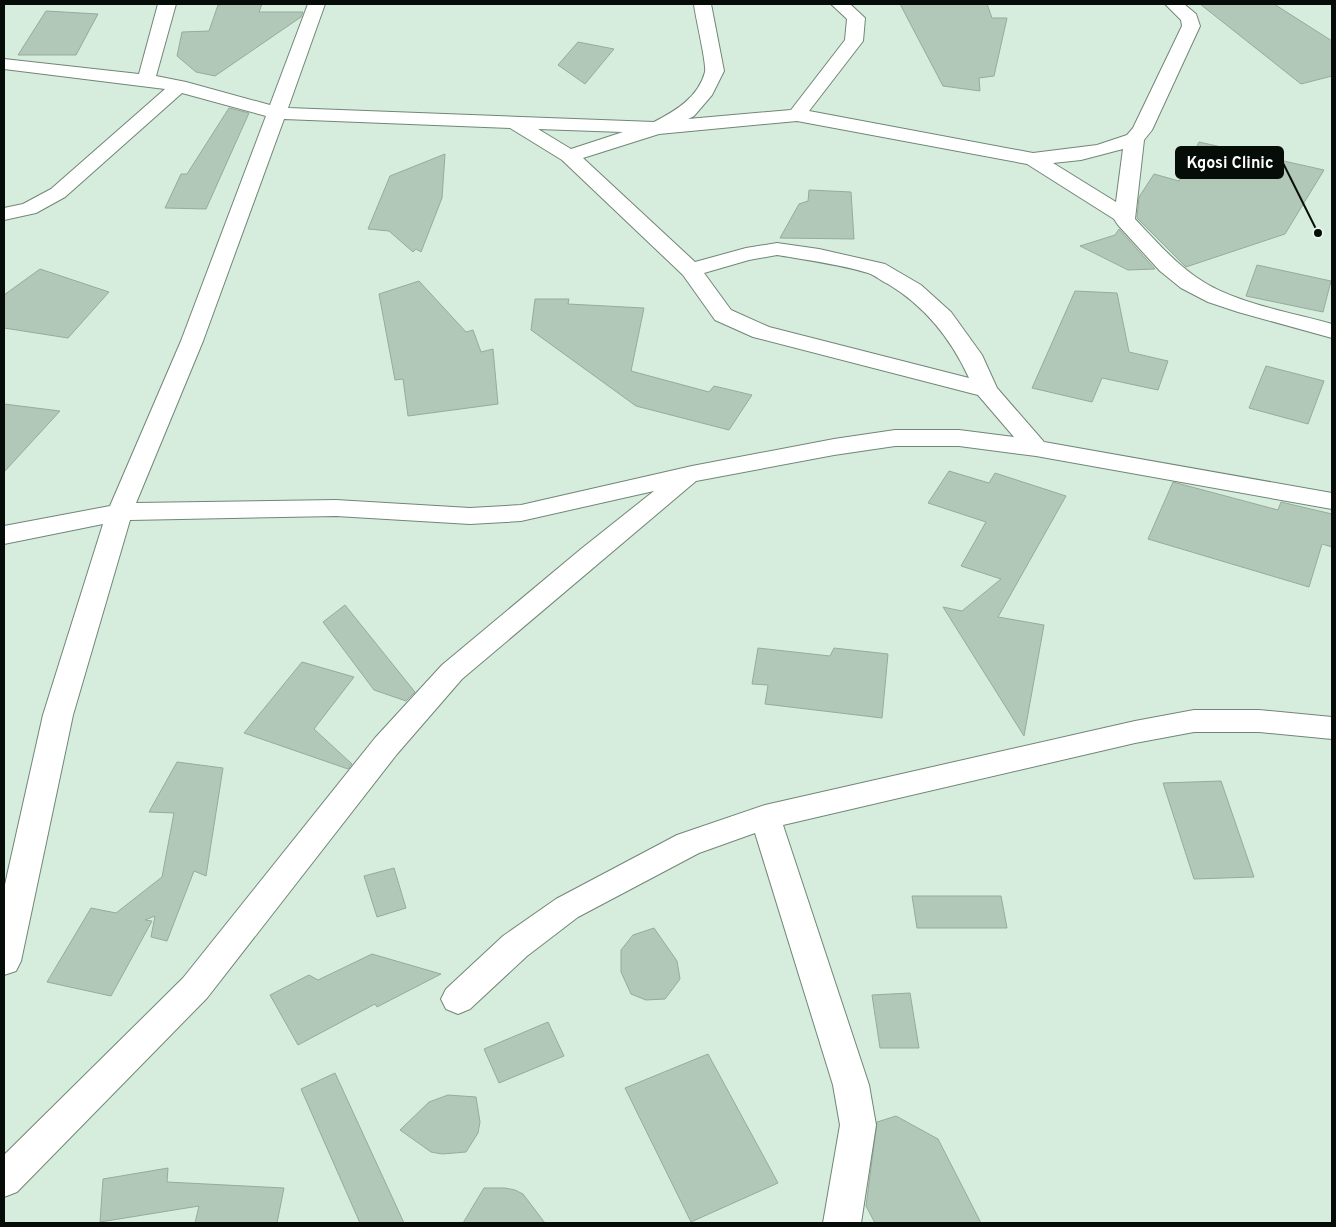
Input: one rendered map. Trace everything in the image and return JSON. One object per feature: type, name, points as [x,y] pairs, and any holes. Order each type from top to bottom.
[{"type":"street","points":[[146,80],[157,46],[167,4]]},
{"type":"street","points":[[4,961],[58,715],[120,512],[192,341],[317,4]]},
{"type":"street","points":[[569,156],[657,128],[687,112],[706,91],[714,71],[702,4]]},
{"type":"street","points":[[796,115],[854,41],[856,18],[840,4]]},
{"type":"street","points":[[7,66],[146,80],[179,86],[276,113],[457,119],[516,124],[657,128],[796,115],[1033,158],[1082,154],[1134,139],[1142,130],[1191,26],[1190,18],[1174,4]]},
{"type":"street","points":[[4,214],[29,208],[58,193],[179,86]]},
{"type":"street","points":[[516,124],[569,156],[691,270],[723,315],[739,324],[761,332],[986,390]]},
{"type":"street","points":[[1134,139],[1124,216],[1125,221],[1162,260],[1189,284],[1216,297],[1332,332]]},
{"type":"street","points":[[1033,158],[1124,216]]},
{"type":"street","points":[[691,270],[746,254],[777,249],[819,255],[877,269],[913,290],[943,317],[970,355],[986,390],[1036,448]]},
{"type":"street","points":[[4,535],[120,512],[336,508],[470,516],[513,514],[692,474],[834,447],[895,438],[959,438],[1036,448],[1332,501]]},
{"type":"street","points":[[4,1180],[195,988],[386,746],[452,672],[590,555],[692,474]]},
{"type":"street","points":[[458,999],[514,946],[567,908],[688,844],[765,817],[1135,732],[1194,721],[1260,721],[1332,728]]},
{"type":"street","points":[[765,817],[850,1085],[858,1125],[842,1223]]},
{"type":"building","points":[[262,4],[259,12],[303,12],[301,17],[215,76],[196,72],[177,56],[182,32],[209,31],[218,5]]},
{"type":"building","points":[[900,4],[987,4],[992,18],[1007,18],[994,76],[979,78],[980,91],[943,86]]},
{"type":"building","points":[[1200,4],[1274,4],[1332,41],[1332,76],[1301,84]]},
{"type":"building","points":[[46,11],[98,14],[76,55],[18,55]]},
{"type":"building","points":[[578,42],[614,49],[585,84],[558,65]]},
{"type":"building","points":[[229,108],[249,113],[206,209],[165,208],[181,174],[187,174]]},
{"type":"building","points":[[1199,142],[1324,170],[1285,234],[1186,267],[1137,218],[1139,197],[1154,174],[1179,181]]},
{"type":"building","points":[[445,154],[442,198],[421,252],[416,249],[413,252],[389,231],[368,229],[390,176]]},
{"type":"building","points":[[809,190],[851,192],[854,239],[780,238],[799,204],[808,201]]},
{"type":"building","points":[[1119,229],[1155,269],[1128,270],[1080,246],[1115,235]]},
{"type":"building","points":[[1257,265],[1331,281],[1323,312],[1246,296]]},
{"type":"building","points":[[40,269],[109,292],[68,338],[4,328],[4,295]]},
{"type":"building","points":[[419,281],[466,332],[473,330],[481,352],[493,349],[498,404],[408,416],[403,379],[395,380],[379,294]]},
{"type":"building","points":[[1075,291],[1117,293],[1129,352],[1168,361],[1158,390],[1102,378],[1092,402],[1032,388]]},
{"type":"building","points":[[535,299],[569,299],[568,304],[644,308],[631,371],[709,392],[714,386],[752,395],[729,430],[636,406],[531,330]]},
{"type":"building","points":[[1266,366],[1324,381],[1308,424],[1249,408]]},
{"type":"building","points":[[4,404],[60,411],[4,472]]},
{"type":"building","points":[[949,471],[989,483],[995,473],[1066,496],[998,617],[1044,625],[1024,736],[943,607],[962,611],[1001,579],[961,566],[986,522],[928,503]]},
{"type":"building","points":[[1173,482],[1278,510],[1281,502],[1332,514],[1332,547],[1322,544],[1309,587],[1148,539]]},
{"type":"building","points":[[345,605],[415,692],[406,701],[374,690],[323,622]]},
{"type":"building","points":[[758,648],[830,656],[834,648],[888,654],[882,718],[765,704],[768,685],[752,684]]},
{"type":"building","points":[[302,662],[354,677],[314,729],[352,764],[348,769],[244,733]]},
{"type":"building","points":[[177,762],[223,768],[206,876],[194,871],[167,941],[151,937],[155,916],[145,920],[152,921],[111,996],[47,982],[91,908],[116,913],[162,877],[174,813],[149,812]]},
{"type":"building","points":[[1221,781],[1254,877],[1194,879],[1163,783]]},
{"type":"building","points":[[394,868],[406,908],[377,917],[364,876]]},
{"type":"building","points":[[912,896],[1001,896],[1007,928],[917,928]]},
{"type":"building","points":[[654,928],[677,961],[680,979],[665,999],[646,1000],[631,994],[621,972],[621,950],[633,935]]},
{"type":"building","points":[[372,954],[441,974],[377,1007],[375,1004],[298,1045],[270,995],[309,975],[318,980]]},
{"type":"building","points":[[910,993],[919,1048],[880,1048],[872,995]]},
{"type":"building","points":[[548,1022],[564,1056],[499,1083],[484,1049]]},
{"type":"building","points":[[708,1054],[778,1183],[691,1222],[625,1088]]},
{"type":"building","points":[[335,1073],[404,1223],[360,1223],[301,1089]]},
{"type":"building","points":[[448,1095],[476,1097],[480,1122],[478,1133],[466,1152],[442,1154],[431,1152],[400,1130],[429,1102]]},
{"type":"building","points":[[896,1116],[938,1139],[981,1223],[875,1223],[866,1206],[877,1122]]},
{"type":"building","points":[[168,1168],[167,1182],[284,1188],[277,1223],[195,1223],[199,1206],[100,1222],[103,1179]]},
{"type":"building","points":[[484,1188],[505,1188],[523,1194],[545,1223],[463,1223]]},
{"type":"place","name":"Kgosi Clinic","points":[[1318,233]]}]
